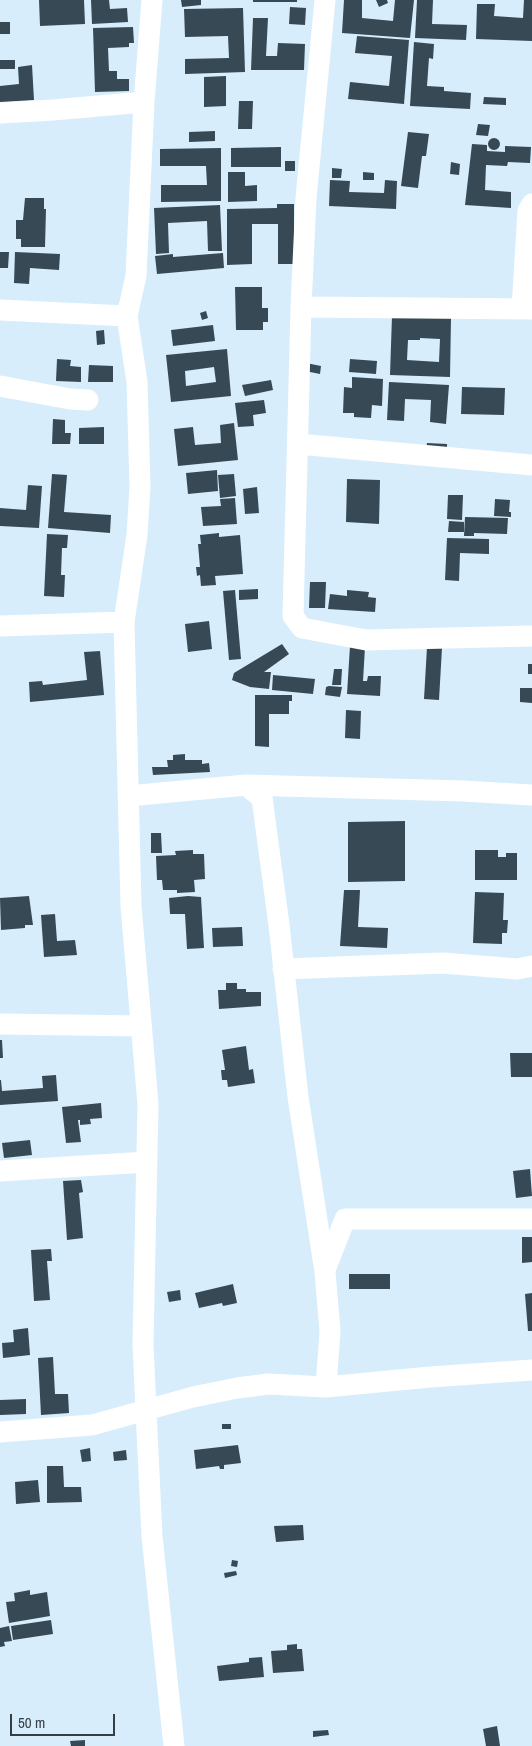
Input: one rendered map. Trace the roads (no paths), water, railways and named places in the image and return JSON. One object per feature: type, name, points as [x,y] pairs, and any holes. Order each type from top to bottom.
[{"type":"street","points":[[152,0],[144,102],[136,276],[127,316],[137,382],[140,487],[137,535],[124,622],[130,906],[148,1104],[143,1344],[152,1536],[174,1746]]},
{"type":"street","points":[[325,0],[306,198],[301,307],[293,616],[302,628],[366,640],[532,636]]},
{"type":"street","points":[[0,112],[53,110],[144,102]]},
{"type":"street","points":[[301,307],[527,309],[528,211],[532,204]]},
{"type":"street","points":[[0,310],[127,316]]},
{"type":"street","points":[[0,386],[70,399],[88,400]]},
{"type":"street","points":[[298,444],[532,465]]},
{"type":"street","points":[[0,626],[124,622]]},
{"type":"street","points":[[128,796],[246,785],[444,790],[532,795]]},
{"type":"street","points":[[246,785],[262,798],[279,925],[298,1097],[324,1272],[330,1331],[326,1387]]},
{"type":"street","points":[[283,969],[443,963],[517,969],[532,966]]},
{"type":"street","points":[[0,1024],[141,1026]]},
{"type":"street","points":[[0,1171],[147,1162]]},
{"type":"street","points":[[324,1272],[345,1219],[532,1219]]},
{"type":"street","points":[[0,1432],[92,1425],[193,1397],[261,1385],[326,1387],[532,1370]]}]
